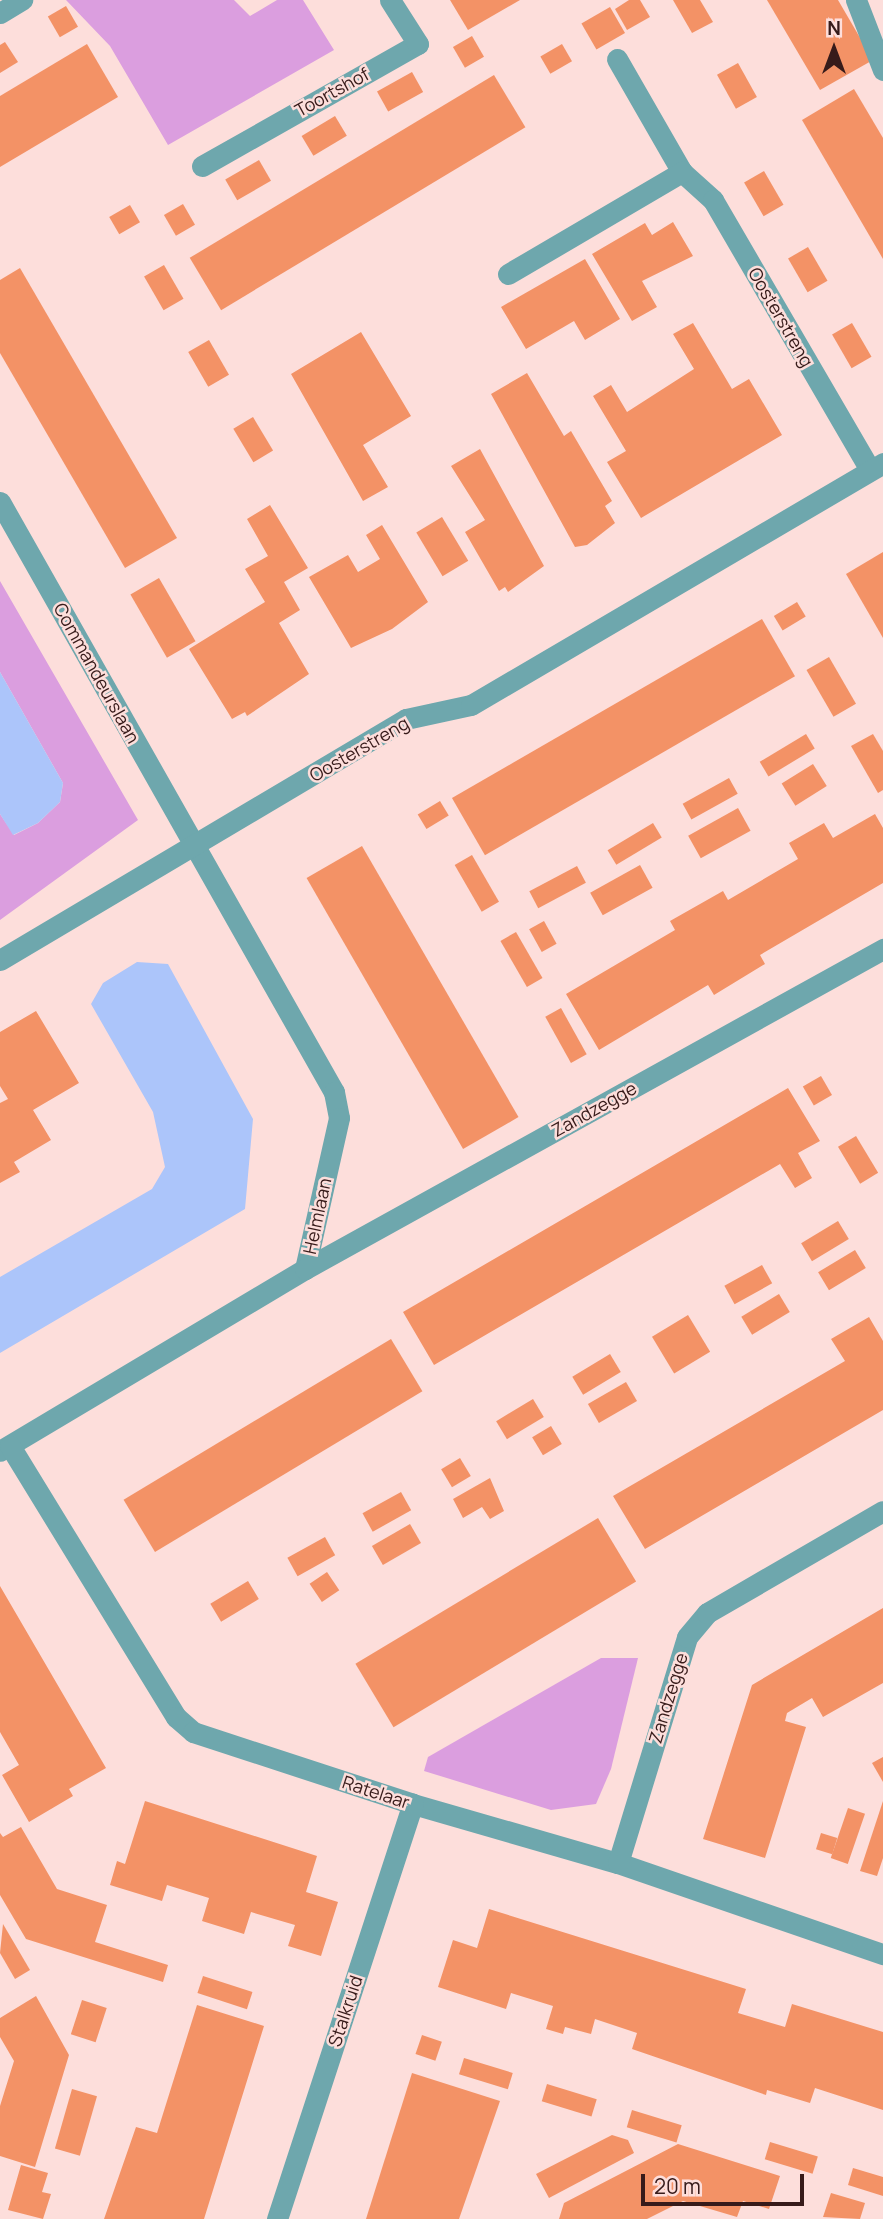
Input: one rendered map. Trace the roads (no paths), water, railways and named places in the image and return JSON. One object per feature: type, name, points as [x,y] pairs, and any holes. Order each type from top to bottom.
[{"type":"street","points":[[0,13],[22,0]]},
{"type":"street","name":"Toortshof","points":[[202,166],[418,44],[390,0]]},
{"type":"street","points":[[856,0],[883,70]]},
{"type":"street","name":"Oosterstreng","points":[[0,960],[406,719],[471,705],[877,466],[713,200],[682,172],[617,59]]},
{"type":"street","points":[[508,274],[682,172]]},
{"type":"street","name":"Commandeurslaan","points":[[0,502],[194,845]]},
{"type":"street","name":"Helmlaan","points":[[5,1449],[305,1269],[338,1118],[334,1092],[194,845]]},
{"type":"street","name":"Zandzegge","points":[[305,1269],[883,949]]},
{"type":"street","name":"Ratelaar","points":[[5,1449],[176,1717],[193,1732],[413,1804],[618,1863],[883,1954]]},
{"type":"street","name":"Zandzegge","points":[[618,1863],[687,1637],[706,1613],[883,1511]]},
{"type":"street","name":"Stalkruid","points":[[277,2219],[413,1804]]},
{"type":"water","points":[[0,672],[63,783],[60,802],[38,823],[13,835],[0,814]]},
{"type":"water","points":[[137,962],[168,964],[253,1119],[245,1209],[0,1353],[0,1277],[152,1189],[165,1167],[153,1112],[91,1004],[103,983]]}]
